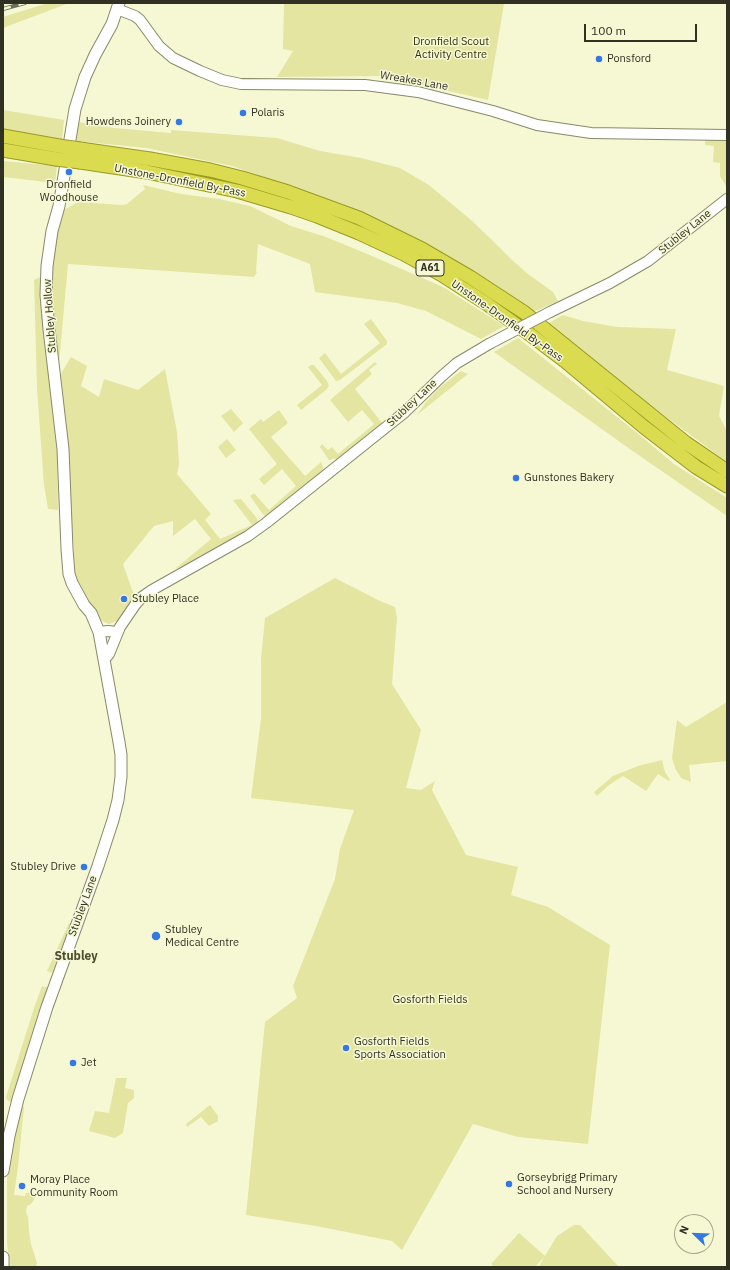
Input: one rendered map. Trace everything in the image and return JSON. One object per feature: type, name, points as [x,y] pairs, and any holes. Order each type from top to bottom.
[{"type":"highway","name":"Unstone-Dronfield By-Pass","points":[[3,136],[59,146],[80,156],[154,174],[237,191],[317,216],[359,233],[404,254],[442,274],[532,336],[565,361],[644,427],[696,467],[727,486]]},
{"type":"highway","name":"Unstone-Dronfield By-Pass","points":[[3,150],[56,159],[80,156],[150,159],[210,170],[288,192],[359,218],[415,246],[470,277],[525,313],[686,443],[727,471]]},
{"type":"main road","name":"Stubley Hollow","points":[[100,632],[74,588],[69,574],[63,449],[46,295],[47,266],[52,231],[59,206],[76,105],[84,77],[112,24],[118,6]]},
{"type":"main road","name":"Stubley Lane","points":[[3,1171],[13,1118],[28,1067],[47,1007],[98,866],[118,800],[121,777],[121,755],[100,632]]},
{"type":"main road","points":[[3,1257],[4,1267]]},
{"type":"street","name":"Wreakes Lane","points":[[118,6],[140,20],[159,46],[174,58],[206,74],[222,80],[240,84],[365,85],[418,92],[494,110],[537,125],[591,133],[727,135]]},
{"type":"street","name":"Stubley Lane","points":[[105,659],[109,654],[117,632],[142,597],[248,536],[266,523],[405,412],[452,367],[489,344],[610,283],[648,261],[727,199]]},
{"type":"street","points":[[100,632],[117,632]]},
{"type":"green space","points":[[48,3],[69,3],[3,28],[3,17]]},
{"type":"green space","name":"Dronfield Scout Activity Centre","points":[[284,3],[507,3],[504,4],[488,100],[383,76],[277,77],[293,51],[283,49]]},
{"type":"green space","points":[[3,110],[64,120],[62,139],[3,129]]},
{"type":"green space","points":[[78,122],[114,128],[171,133],[171,130],[277,138],[320,151],[361,158],[400,168],[429,185],[471,220],[528,274],[553,292],[558,301],[533,312],[284,184],[232,166],[146,148],[75,141]]},
{"type":"green space","points":[[705,138],[727,138],[727,188],[720,176],[720,163],[713,162],[714,146],[705,145]]},
{"type":"green space","points":[[3,161],[57,166],[55,183],[3,177]]},
{"type":"green space","points":[[143,185],[181,194],[219,199],[250,206],[291,226],[326,237],[443,287],[504,326],[481,339],[426,311],[397,303],[315,292],[310,264],[258,244],[257,272],[254,277],[68,264],[59,363],[50,277],[62,211],[78,202],[122,205],[127,204],[145,189]]},
{"type":"green space","points":[[40,277],[57,445],[58,510],[48,509],[44,485],[37,388],[34,280]]},
{"type":"green space","points":[[563,315],[583,321],[617,327],[676,329],[667,370],[724,386],[719,416],[727,431],[727,462],[638,396],[547,324]]},
{"type":"green space","points":[[371,319],[387,341],[387,344],[340,380],[336,381],[319,358],[325,353],[341,374],[380,343],[364,324]]},
{"type":"green space","points":[[518,338],[674,464],[727,498],[727,516],[494,352]]},
{"type":"green space","points":[[71,357],[87,366],[81,386],[99,397],[104,379],[138,390],[165,369],[177,432],[179,464],[177,474],[211,514],[205,520],[220,539],[252,525],[233,500],[241,499],[258,521],[256,526],[195,561],[175,569],[211,539],[195,519],[173,536],[173,521],[154,526],[123,564],[135,598],[119,620],[109,624],[98,618],[79,587],[73,561],[74,550],[58,383],[62,372]]},
{"type":"green space","points":[[375,362],[377,364],[369,370],[372,374],[355,389],[383,424],[337,461],[334,458],[329,460],[320,447],[322,444],[328,450],[332,447],[338,454],[374,424],[362,410],[348,422],[330,400]]},
{"type":"green space","points":[[314,365],[327,381],[329,386],[301,410],[297,405],[322,385],[308,367]]},
{"type":"green space","points":[[461,371],[468,374],[417,415],[426,402],[439,388]]},
{"type":"green space","points":[[231,409],[243,423],[234,432],[221,416]]},
{"type":"green space","points":[[279,410],[288,423],[271,437],[305,476],[321,462],[323,467],[322,472],[270,516],[265,516],[250,496],[254,493],[269,510],[296,486],[282,469],[264,485],[259,479],[277,464],[249,429],[261,419],[263,422]]},
{"type":"green space","points":[[227,439],[236,450],[226,458],[218,447]]},
{"type":"green space","name":"Gosforth Fields","points":[[335,578],[395,607],[397,618],[392,684],[421,730],[406,788],[421,790],[435,781],[432,790],[466,855],[518,867],[511,895],[548,907],[610,945],[588,1144],[518,1137],[473,1124],[402,1250],[392,1241],[316,1226],[246,1215],[265,1022],[297,998],[293,986],[335,879],[340,849],[354,810],[251,798],[261,719],[261,659],[265,618]]},
{"type":"green space","points":[[727,702],[727,761],[689,765],[691,782],[681,778],[675,768],[672,758],[677,720],[686,727]]},
{"type":"green space","points":[[662,760],[665,772],[670,780],[669,781],[658,774],[646,791],[623,776],[609,785],[597,796],[594,792],[613,776],[638,766]]},
{"type":"green space","points":[[69,923],[71,924],[52,973],[47,971]]},
{"type":"green space","points":[[42,986],[48,988],[11,1102],[7,1100],[6,1097]]},
{"type":"green space","points":[[116,1078],[127,1078],[125,1088],[134,1090],[134,1098],[128,1103],[123,1133],[115,1138],[89,1131],[95,1111],[109,1113]]},
{"type":"green space","points":[[210,1105],[218,1116],[218,1121],[209,1126],[201,1117],[187,1127],[186,1124]]},
{"type":"green space","points":[[20,1106],[24,1107],[14,1195],[25,1196],[26,1193],[36,1194],[31,1204],[27,1206],[26,1212],[28,1217],[31,1244],[37,1263],[36,1267],[9,1266],[7,1240],[7,1179],[12,1142]]},
{"type":"green space","points":[[574,1225],[580,1225],[619,1267],[539,1267],[544,1257],[535,1267],[495,1267],[491,1264],[519,1233],[545,1256],[557,1236]]},
{"type":"railway","points":[[3,9],[25,3]]},
{"type":"place","name":"Ponsford","points":[[599,59]]},
{"type":"place","name":"Polaris","points":[[243,113]]},
{"type":"place","name":"Howdens Joinery","points":[[179,122]]},
{"type":"place","name":"Dronfield Woodhouse","points":[[69,172]]},
{"type":"place","name":"Gunstones Bakery","points":[[516,478]]},
{"type":"place","name":"Stubley Place","points":[[124,599]]},
{"type":"place","name":"Stubley Drive","points":[[84,867]]},
{"type":"place","name":"Stubley Medical Centre","points":[[156,936]]},
{"type":"place","name":"Gosforth Fields Sports Association","points":[[346,1048]]},
{"type":"place","name":"Jet","points":[[73,1063]]},
{"type":"place","name":"Gorseybrigg Primary School and Nursery","points":[[509,1184]]},
{"type":"place","name":"Moray Place Community Room","points":[[22,1186]]},
{"type":"district","name":"Stubley","points":[[76,957]]}]
